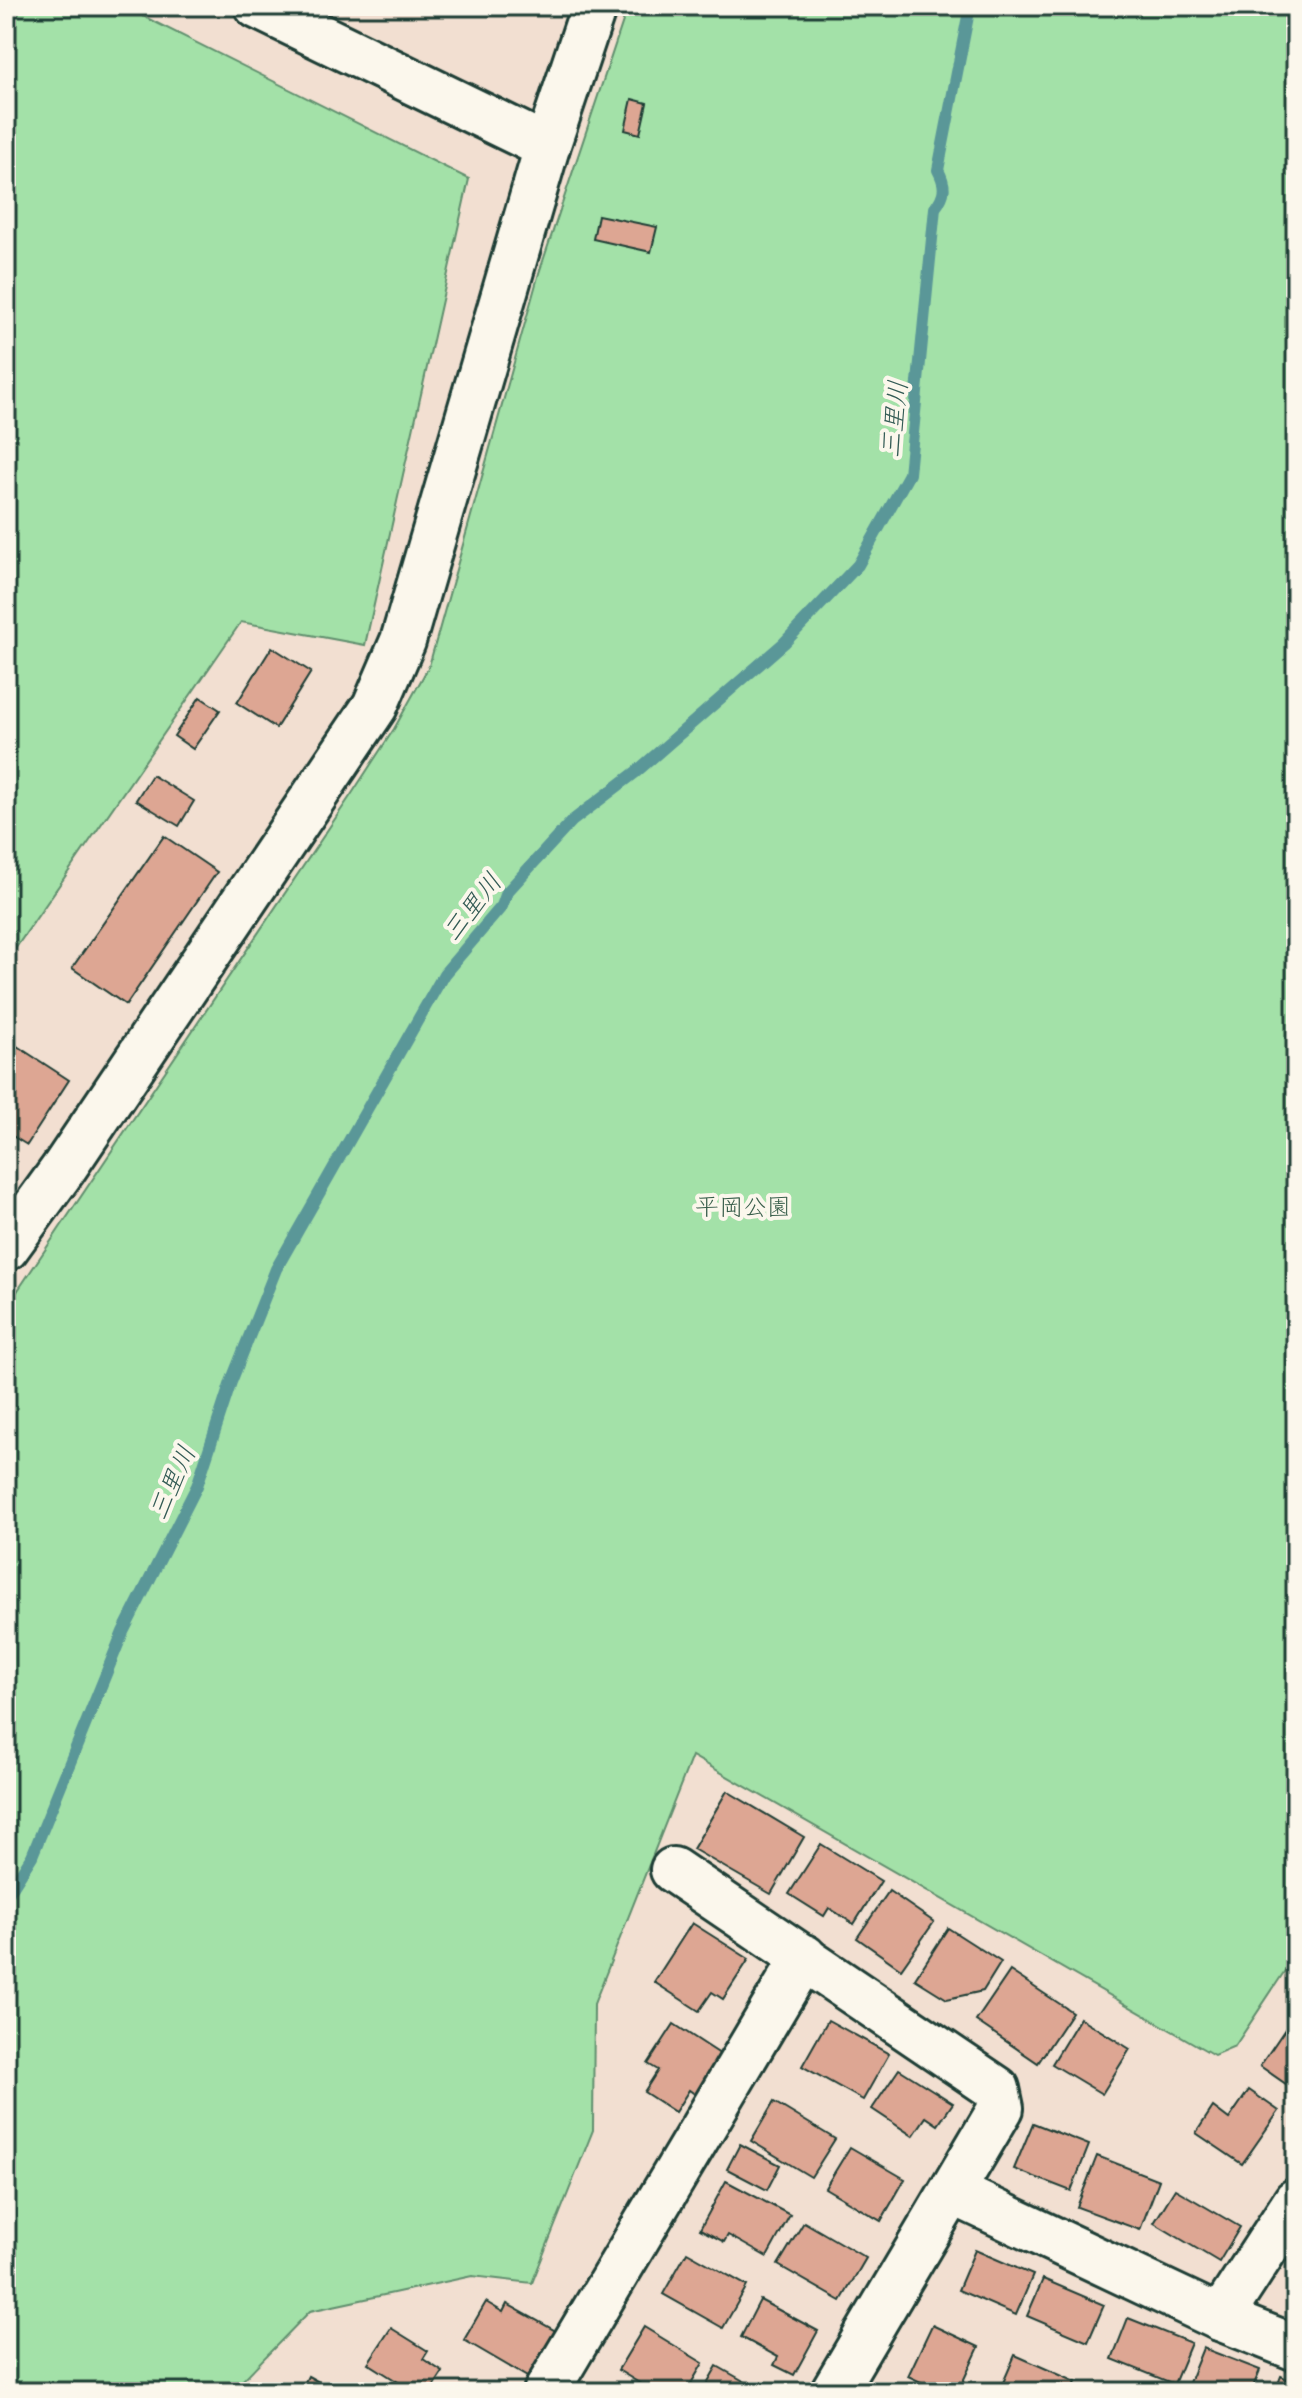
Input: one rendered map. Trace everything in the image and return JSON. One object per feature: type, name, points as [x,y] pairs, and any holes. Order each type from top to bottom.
[{"type":"street","points":[[257,6],[547,147]]},
{"type":"street","points":[[6,1248],[73,1155],[375,706],[403,641],[547,147],[594,6]]},
{"type":"street","points":[[673,1870],[997,2089],[1001,2108],[844,2389]]},
{"type":"street","points":[[546,2392],[804,1957]]},
{"type":"street","points":[[953,2192],[1220,2318],[1296,2348]]},
{"type":"street","points":[[1220,2318],[1296,2201]]},
{"type":"green space","points":[[6,6],[123,6],[469,179],[365,645],[241,622],[6,962]]},
{"type":"green space","name":"平岡公園","points":[[628,6],[1296,6],[1296,1954],[1235,2046],[1214,2055],[692,1756],[594,2004],[593,2130],[532,2283],[472,2276],[310,2311],[242,2381],[237,2392],[6,2392],[6,1308],[351,795],[394,729],[429,666],[539,273]]},
{"type":"building","points":[[632,99],[647,103],[640,134],[625,130]]},
{"type":"building","points":[[598,215],[657,227],[651,252],[593,239]]},
{"type":"building","points":[[272,647],[311,672],[276,728],[237,703]]},
{"type":"building","points":[[200,697],[220,710],[193,749],[174,736]]},
{"type":"building","points":[[152,775],[194,801],[179,826],[136,800]]},
{"type":"building","points":[[164,836],[217,872],[126,1005],[72,968]]},
{"type":"building","points":[[17,1046],[69,1080],[27,1145],[6,1132],[6,1064]]},
{"type":"building","points":[[727,1791],[804,1837],[771,1894],[693,1849]]},
{"type":"building","points":[[821,1844],[881,1881],[854,1924],[829,1908],[824,1916],[789,1894]]},
{"type":"building","points":[[889,1891],[934,1922],[901,1969],[857,1938]]},
{"type":"building","points":[[692,1923],[749,1959],[723,1999],[712,1992],[699,2011],[654,1982]]},
{"type":"building","points":[[948,1928],[1001,1962],[983,1991],[947,1999],[915,1979]]},
{"type":"building","points":[[1010,1971],[1072,2012],[1038,2063],[976,2021]]},
{"type":"building","points":[[1296,2013],[1296,2091],[1260,2066]]},
{"type":"building","points":[[1080,2018],[1130,2049],[1102,2094],[1052,2064]]},
{"type":"building","points":[[828,2020],[889,2054],[863,2100],[802,2066]]},
{"type":"building","points":[[674,2024],[726,2058],[699,2097],[689,2090],[675,2112],[644,2092],[658,2070],[648,2064]]},
{"type":"building","points":[[899,2069],[953,2103],[938,2125],[926,2117],[913,2136],[872,2109]]},
{"type":"building","points":[[1249,2090],[1279,2111],[1242,2164],[1196,2133],[1213,2107],[1229,2119]]},
{"type":"building","points":[[774,2102],[835,2139],[811,2177],[751,2141]]},
{"type":"building","points":[[1033,2123],[1089,2145],[1071,2191],[1014,2169]]},
{"type":"building","points":[[740,2144],[780,2165],[767,2190],[727,2169]]},
{"type":"building","points":[[850,2147],[905,2179],[881,2221],[825,2188]]},
{"type":"building","points":[[1097,2156],[1159,2180],[1140,2230],[1077,2207]]},
{"type":"building","points":[[726,2181],[790,2215],[767,2257],[728,2235],[724,2242],[700,2229]]},
{"type":"building","points":[[1175,2189],[1240,2227],[1219,2262],[1154,2223]]},
{"type":"building","points":[[804,2222],[866,2258],[841,2301],[778,2265]]},
{"type":"building","points":[[975,2250],[1033,2275],[1016,2315],[958,2290]]},
{"type":"building","points":[[687,2252],[747,2286],[723,2328],[663,2294]]},
{"type":"building","points":[[1043,2279],[1104,2305],[1088,2342],[1027,2316]]},
{"type":"building","points":[[760,2300],[818,2331],[794,2375],[774,2365],[778,2357],[741,2337]]},
{"type":"building","points":[[486,2302],[503,2312],[507,2304],[561,2334],[534,2381],[464,2340]]},
{"type":"building","points":[[1128,2318],[1191,2343],[1174,2384],[1112,2359]]},
{"type":"building","points":[[932,2325],[979,2347],[958,2392],[942,2392],[908,2376]]},
{"type":"building","points":[[644,2327],[703,2363],[686,2392],[654,2392],[618,2370]]},
{"type":"building","points":[[391,2328],[428,2351],[423,2359],[443,2372],[430,2392],[414,2392],[368,2363]]},
{"type":"building","points":[[1203,2348],[1260,2370],[1251,2392],[1186,2390]]},
{"type":"building","points":[[1015,2355],[1076,2382],[1072,2392],[999,2392]]},
{"type":"building","points":[[717,2366],[763,2392],[702,2392]]},
{"type":"building","points":[[308,2376],[337,2392],[300,2392]]},
{"type":"building","points":[[1281,2376],[1296,2383],[1296,2392],[1275,2392]]},
{"type":"waterway","name":"三里川","points":[[6,1897],[32,1856],[123,1632],[197,1486],[231,1382],[276,1269],[444,974],[502,906],[507,892],[572,821],[636,772],[784,643],[858,565],[909,474],[935,208],[944,189],[938,170],[970,6]]}]
